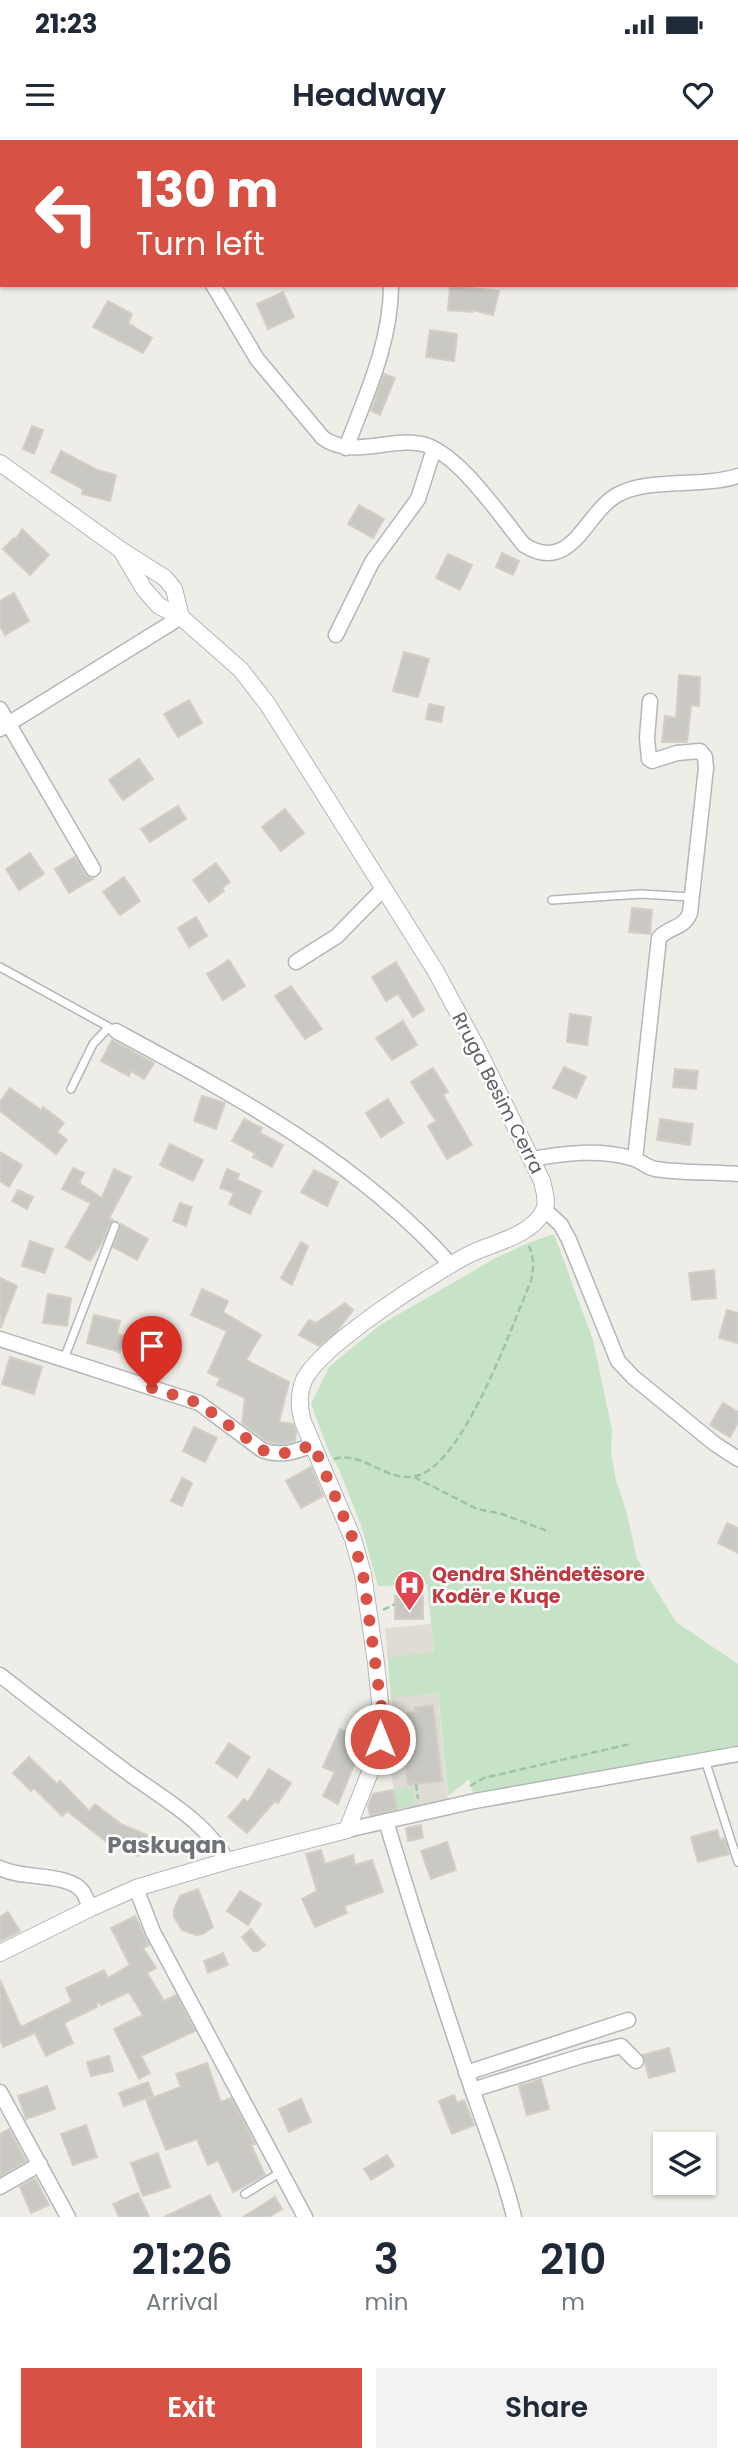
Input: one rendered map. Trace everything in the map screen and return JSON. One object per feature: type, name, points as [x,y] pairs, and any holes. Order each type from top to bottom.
[{"type":"street","points":[[214,287],[257,359],[280,390],[323,438],[346,448],[396,443],[423,444],[435,449],[460,468],[524,545],[535,551],[545,553],[568,547],[578,539],[604,504],[618,494],[642,487],[714,482],[738,476]]},
{"type":"street","points":[[346,448],[385,342],[391,287]]},
{"type":"street","points":[[337,635],[372,562],[418,499],[435,449]]},
{"type":"street","name":"Rruga Besim Cerra","points":[[0,463],[121,550],[165,578],[177,595],[181,617]]},
{"type":"street","name":"Rruga Besim Cerra","points":[[121,550],[144,589],[159,606],[181,617],[255,686],[435,970],[533,1159],[546,1196],[545,1210]]},
{"type":"street","points":[[4,727],[181,617]]},
{"type":"street","points":[[635,1159],[659,938],[666,929],[681,926],[687,920],[692,897],[706,768],[705,757],[700,751],[693,750],[652,761],[649,759],[647,738],[650,701]]},
{"type":"street","points":[[0,709],[4,727],[93,869]]},
{"type":"street","points":[[296,962],[337,936],[384,888]]},
{"type":"street","points":[[116,1031],[262,1112],[310,1143],[371,1189],[426,1238],[450,1264]]},
{"type":"street","points":[[533,1159],[587,1153],[635,1159],[642,1165],[657,1169],[738,1174]]},
{"type":"street","points":[[347,1830],[376,1757],[382,1712],[363,1574],[353,1539],[299,1406],[300,1391],[314,1366],[362,1325],[450,1264],[529,1228],[545,1210],[561,1225],[569,1240],[618,1361],[633,1377],[684,1419],[738,1459]]},
{"type":"street","points":[[0,1339],[199,1403],[262,1450],[274,1454],[313,1444]]},
{"type":"street","points":[[0,1675],[79,1737],[179,1809],[219,1844],[227,1860]]},
{"type":"street","points":[[0,1952],[136,1888],[227,1860],[450,1806],[738,1754]]},
{"type":"street","points":[[386,1821],[414,1918],[499,2164],[514,2217]]},
{"type":"street","points":[[3,1872],[69,1882],[83,1892],[91,1908]]},
{"type":"street","points":[[136,1888],[153,1932],[305,2217]]},
{"type":"street","points":[[466,2073],[628,2020]]},
{"type":"street","points":[[472,2090],[621,2046],[636,2060]]},
{"type":"street","points":[[0,2092],[68,2217]]},
{"type":"street","points":[[0,2187],[40,2164]]},
{"type":"lane","points":[[552,900],[641,894],[692,897]]},
{"type":"lane","points":[[0,967],[116,1031]]},
{"type":"lane","points":[[71,1089],[99,1037],[107,1029],[116,1031]]},
{"type":"lane","points":[[63,1361],[115,1226]]},
{"type":"lane","points":[[705,1759],[738,1862]]},
{"type":"lane","points":[[245,2194],[281,2172]]},
{"type":"path","points":[[414,1477],[433,1468],[454,1445],[490,1377],[534,1269],[533,1254],[522,1231]]},
{"type":"path","points":[[321,1463],[339,1457],[352,1457],[384,1472],[414,1477],[477,1509],[502,1514],[550,1532]]},
{"type":"path","points":[[383,1610],[395,1604]]},
{"type":"path","points":[[450,1806],[471,1784],[484,1778],[630,1744]]},
{"type":"path","points":[[416,1784],[418,1801]]},
{"type":"shaded area","points":[[431,1624],[448,1802],[397,1809],[388,1754],[393,1717],[385,1628]]},
{"type":"green space","points":[[554,1234],[593,1340],[612,1430],[611,1452],[616,1481],[626,1510],[637,1559],[676,1622],[738,1664],[738,1754],[475,1801],[469,1779],[448,1796],[438,1693],[391,1698],[388,1658],[434,1652],[427,1584],[378,1586],[362,1528],[311,1404],[329,1367],[380,1325],[496,1258]]},
{"type":"green space","points":[[413,1787],[415,1806],[397,1809],[393,1790]]},
{"type":"building","points":[[450,287],[499,291],[493,315],[472,310],[448,310]]},
{"type":"building","points":[[283,292],[294,317],[268,329],[257,304]]},
{"type":"building","points":[[108,301],[132,314],[128,323],[152,338],[143,353],[93,327]]},
{"type":"building","points":[[430,330],[457,334],[454,361],[426,357]]},
{"type":"building","points":[[384,374],[395,378],[380,415],[371,411]]},
{"type":"building","points":[[32,426],[43,430],[34,454],[23,449]]},
{"type":"building","points":[[61,451],[97,470],[116,475],[110,501],[82,494],[83,489],[51,472]]},
{"type":"building","points":[[359,505],[384,519],[373,538],[348,524]]},
{"type":"building","points":[[22,529],[49,555],[30,575],[3,549],[16,539]]},
{"type":"building","points":[[502,553],[519,561],[513,575],[496,567]]},
{"type":"building","points":[[448,554],[472,565],[460,590],[436,578]]},
{"type":"building","points":[[14,593],[29,621],[5,635],[0,626],[0,601]]},
{"type":"building","points":[[404,652],[429,659],[418,697],[393,691]]},
{"type":"building","points":[[679,675],[700,677],[699,706],[691,705],[687,742],[662,742],[665,716],[676,718]]},
{"type":"building","points":[[189,700],[202,723],[178,737],[164,714]]},
{"type":"building","points":[[429,704],[444,707],[441,722],[426,719]]},
{"type":"building","points":[[139,759],[153,779],[123,800],[109,780]]},
{"type":"building","points":[[178,806],[186,819],[150,842],[141,829]]},
{"type":"building","points":[[285,809],[304,833],[281,851],[262,827]]},
{"type":"building","points":[[30,853],[44,874],[19,890],[6,869]]},
{"type":"building","points":[[75,857],[85,874],[93,879],[69,893],[55,869]]},
{"type":"building","points":[[216,863],[230,882],[222,888],[224,891],[209,902],[193,880]]},
{"type":"building","points":[[124,877],[140,901],[120,915],[103,892]]},
{"type":"building","points":[[632,908],[652,910],[650,934],[629,932]]},
{"type":"building","points":[[196,917],[207,936],[189,947],[178,928]]},
{"type":"building","points":[[229,960],[245,986],[223,1000],[207,974]]},
{"type":"building","points":[[396,962],[424,1010],[413,1017],[398,994],[386,1001],[372,977]]},
{"type":"building","points":[[291,986],[322,1029],[305,1039],[275,996]]},
{"type":"building","points":[[570,1014],[591,1017],[587,1045],[567,1042]]},
{"type":"building","points":[[403,1021],[417,1045],[392,1060],[376,1038]]},
{"type":"building","points":[[112,1040],[154,1063],[144,1079],[131,1071],[129,1076],[101,1061]]},
{"type":"building","points":[[564,1067],[586,1077],[576,1098],[553,1088]]},
{"type":"building","points":[[433,1068],[448,1092],[443,1095],[472,1145],[447,1159],[428,1126],[436,1121],[411,1082]]},
{"type":"building","points":[[675,1069],[698,1071],[696,1089],[673,1087]]},
{"type":"building","points":[[10,1088],[64,1123],[57,1132],[67,1140],[56,1154],[0,1111],[0,1102]]},
{"type":"building","points":[[202,1096],[225,1103],[216,1129],[194,1121]]},
{"type":"building","points":[[388,1099],[403,1123],[381,1137],[366,1113]]},
{"type":"building","points":[[244,1119],[262,1128],[260,1133],[283,1145],[272,1167],[253,1157],[255,1153],[232,1141]]},
{"type":"building","points":[[660,1119],[693,1124],[690,1145],[657,1140]]},
{"type":"building","points":[[170,1144],[203,1160],[193,1181],[160,1165]]},
{"type":"building","points":[[0,1152],[22,1165],[9,1187],[0,1181]]},
{"type":"building","points":[[73,1168],[84,1173],[79,1183],[102,1198],[114,1169],[131,1177],[109,1218],[113,1220],[90,1261],[66,1247],[91,1203],[62,1189]]},
{"type":"building","points":[[227,1169],[239,1174],[237,1180],[261,1191],[250,1214],[229,1204],[234,1193],[220,1188]]},
{"type":"building","points":[[314,1170],[338,1182],[327,1206],[301,1192]]},
{"type":"building","points":[[18,1190],[33,1197],[27,1209],[12,1201]]},
{"type":"building","points":[[180,1203],[192,1207],[186,1226],[173,1221]]},
{"type":"building","points":[[121,1224],[148,1239],[137,1260],[113,1247]]},
{"type":"building","points":[[30,1241],[53,1249],[45,1273],[22,1266]]},
{"type":"building","points":[[301,1242],[308,1246],[292,1285],[281,1278]]},
{"type":"building","points":[[714,1270],[716,1298],[692,1300],[689,1273]]},
{"type":"building","points":[[0,1278],[17,1286],[1,1327],[0,1327]]},
{"type":"building","points":[[202,1289],[228,1301],[223,1312],[261,1335],[246,1360],[289,1382],[279,1422],[293,1424],[295,1441],[281,1444],[266,1441],[242,1423],[245,1398],[217,1385],[220,1378],[208,1373],[227,1331],[191,1315]]},
{"type":"building","points":[[48,1294],[71,1298],[67,1326],[43,1323]]},
{"type":"building","points":[[345,1303],[353,1310],[337,1331],[319,1346],[299,1335],[309,1320],[316,1323]]},
{"type":"building","points":[[727,1310],[738,1313],[738,1343],[719,1338]]},
{"type":"building","points":[[94,1315],[120,1321],[117,1334],[124,1336],[120,1352],[87,1343]]},
{"type":"building","points":[[10,1357],[42,1367],[34,1394],[2,1384]]},
{"type":"building","points":[[723,1403],[738,1412],[738,1423],[730,1437],[710,1425]]},
{"type":"building","points":[[194,1427],[217,1438],[205,1462],[183,1451]]},
{"type":"building","points":[[311,1467],[323,1496],[301,1508],[286,1481]]},
{"type":"building","points":[[182,1478],[192,1483],[182,1506],[171,1501]]},
{"type":"building","points":[[727,1523],[738,1528],[738,1553],[718,1543]]},
{"type":"building","name":"Qendra Shëndetësore Kodër e Kuqe","points":[[395,1596],[423,1596],[423,1619],[395,1619]]},
{"type":"building","points":[[433,1705],[442,1781],[408,1785],[400,1714],[416,1712],[415,1707]]},
{"type":"building","points":[[340,1729],[364,1740],[338,1804],[323,1796],[335,1772],[323,1767]]},
{"type":"building","points":[[229,1743],[250,1757],[237,1777],[216,1763]]},
{"type":"building","points":[[29,1757],[57,1784],[60,1781],[89,1811],[95,1804],[121,1824],[147,1835],[138,1856],[109,1844],[67,1811],[62,1816],[34,1788],[31,1791],[13,1773]]},
{"type":"building","points":[[269,1769],[291,1783],[278,1803],[275,1801],[247,1833],[228,1817],[244,1799],[248,1802]]},
{"type":"building","points":[[393,1790],[397,1809],[370,1815],[368,1806],[373,1794]]},
{"type":"building","points":[[421,1825],[423,1838],[408,1841],[406,1828]]},
{"type":"building","points":[[717,1830],[720,1840],[724,1838],[729,1854],[698,1862],[691,1837]]},
{"type":"building","points":[[447,1842],[456,1870],[431,1879],[421,1851]]},
{"type":"building","points":[[321,1850],[325,1864],[353,1855],[355,1865],[372,1860],[383,1892],[344,1906],[347,1913],[315,1927],[302,1899],[317,1891],[306,1854]]},
{"type":"building","points":[[198,1889],[213,1927],[196,1935],[182,1930],[174,1917],[174,1910],[180,1896]]},
{"type":"building","points":[[240,1891],[261,1904],[248,1925],[227,1911]]},
{"type":"building","points":[[8,1912],[20,1931],[0,1941],[0,1917]]},
{"type":"building","points":[[135,1916],[149,1945],[143,1948],[156,1968],[147,1973],[164,2001],[176,1995],[195,2031],[141,2056],[150,2073],[139,2079],[114,2029],[143,2015],[129,1992],[101,2005],[100,2002],[96,2004],[97,2007],[64,2023],[73,2043],[46,2056],[35,2033],[3,2047],[0,2039],[0,1980],[21,2027],[72,2002],[66,1988],[104,1970],[108,1978],[130,1965],[111,1928]]},
{"type":"building","points":[[251,1929],[265,1945],[258,1951],[253,1951],[242,1937]]},
{"type":"building","points":[[223,1953],[228,1965],[208,1973],[204,1961]]},
{"type":"building","points":[[669,2048],[675,2071],[649,2078],[643,2055]]},
{"type":"building","points":[[109,2056],[113,2071],[91,2076],[87,2062]]},
{"type":"building","points":[[207,2063],[221,2102],[231,2098],[255,2144],[251,2145],[265,2175],[233,2192],[218,2160],[208,2165],[197,2139],[166,2150],[146,2100],[181,2087],[176,2074]]},
{"type":"building","points":[[541,2079],[549,2109],[527,2115],[519,2086]]},
{"type":"building","points":[[148,2082],[153,2096],[124,2106],[119,2093]]},
{"type":"building","points":[[47,2086],[55,2109],[26,2119],[18,2096]]},
{"type":"building","points":[[454,2095],[457,2103],[464,2100],[474,2125],[452,2134],[439,2101]]},
{"type":"building","points":[[301,2099],[311,2122],[289,2132],[279,2109]]},
{"type":"building","points":[[86,2125],[97,2157],[73,2165],[61,2134]]},
{"type":"building","points":[[9,2129],[26,2161],[0,2176],[0,2134]]},
{"type":"building","points":[[158,2153],[170,2187],[143,2196],[131,2163]]},
{"type":"building","points":[[387,2155],[394,2166],[371,2180],[364,2169]]},
{"type":"building","points":[[35,2178],[49,2205],[31,2213],[20,2187]]},
{"type":"building","points":[[138,2193],[149,2217],[119,2217],[113,2204]]},
{"type":"building","points":[[210,2195],[221,2217],[164,2217]]},
{"type":"building","points":[[275,2197],[282,2209],[269,2217],[243,2217]]},
{"type":"place","name":"Qendra Shëndetësore Kodër e Kuqe","points":[[409,1612]]},
{"type":"district","name":"Paskuqan","points":[[167,1845]]},
{"type":"route","points":[[152,1388],[199,1403],[262,1450],[274,1454],[285,1453],[313,1444],[353,1539],[363,1574],[382,1712],[380,1739]]}]
